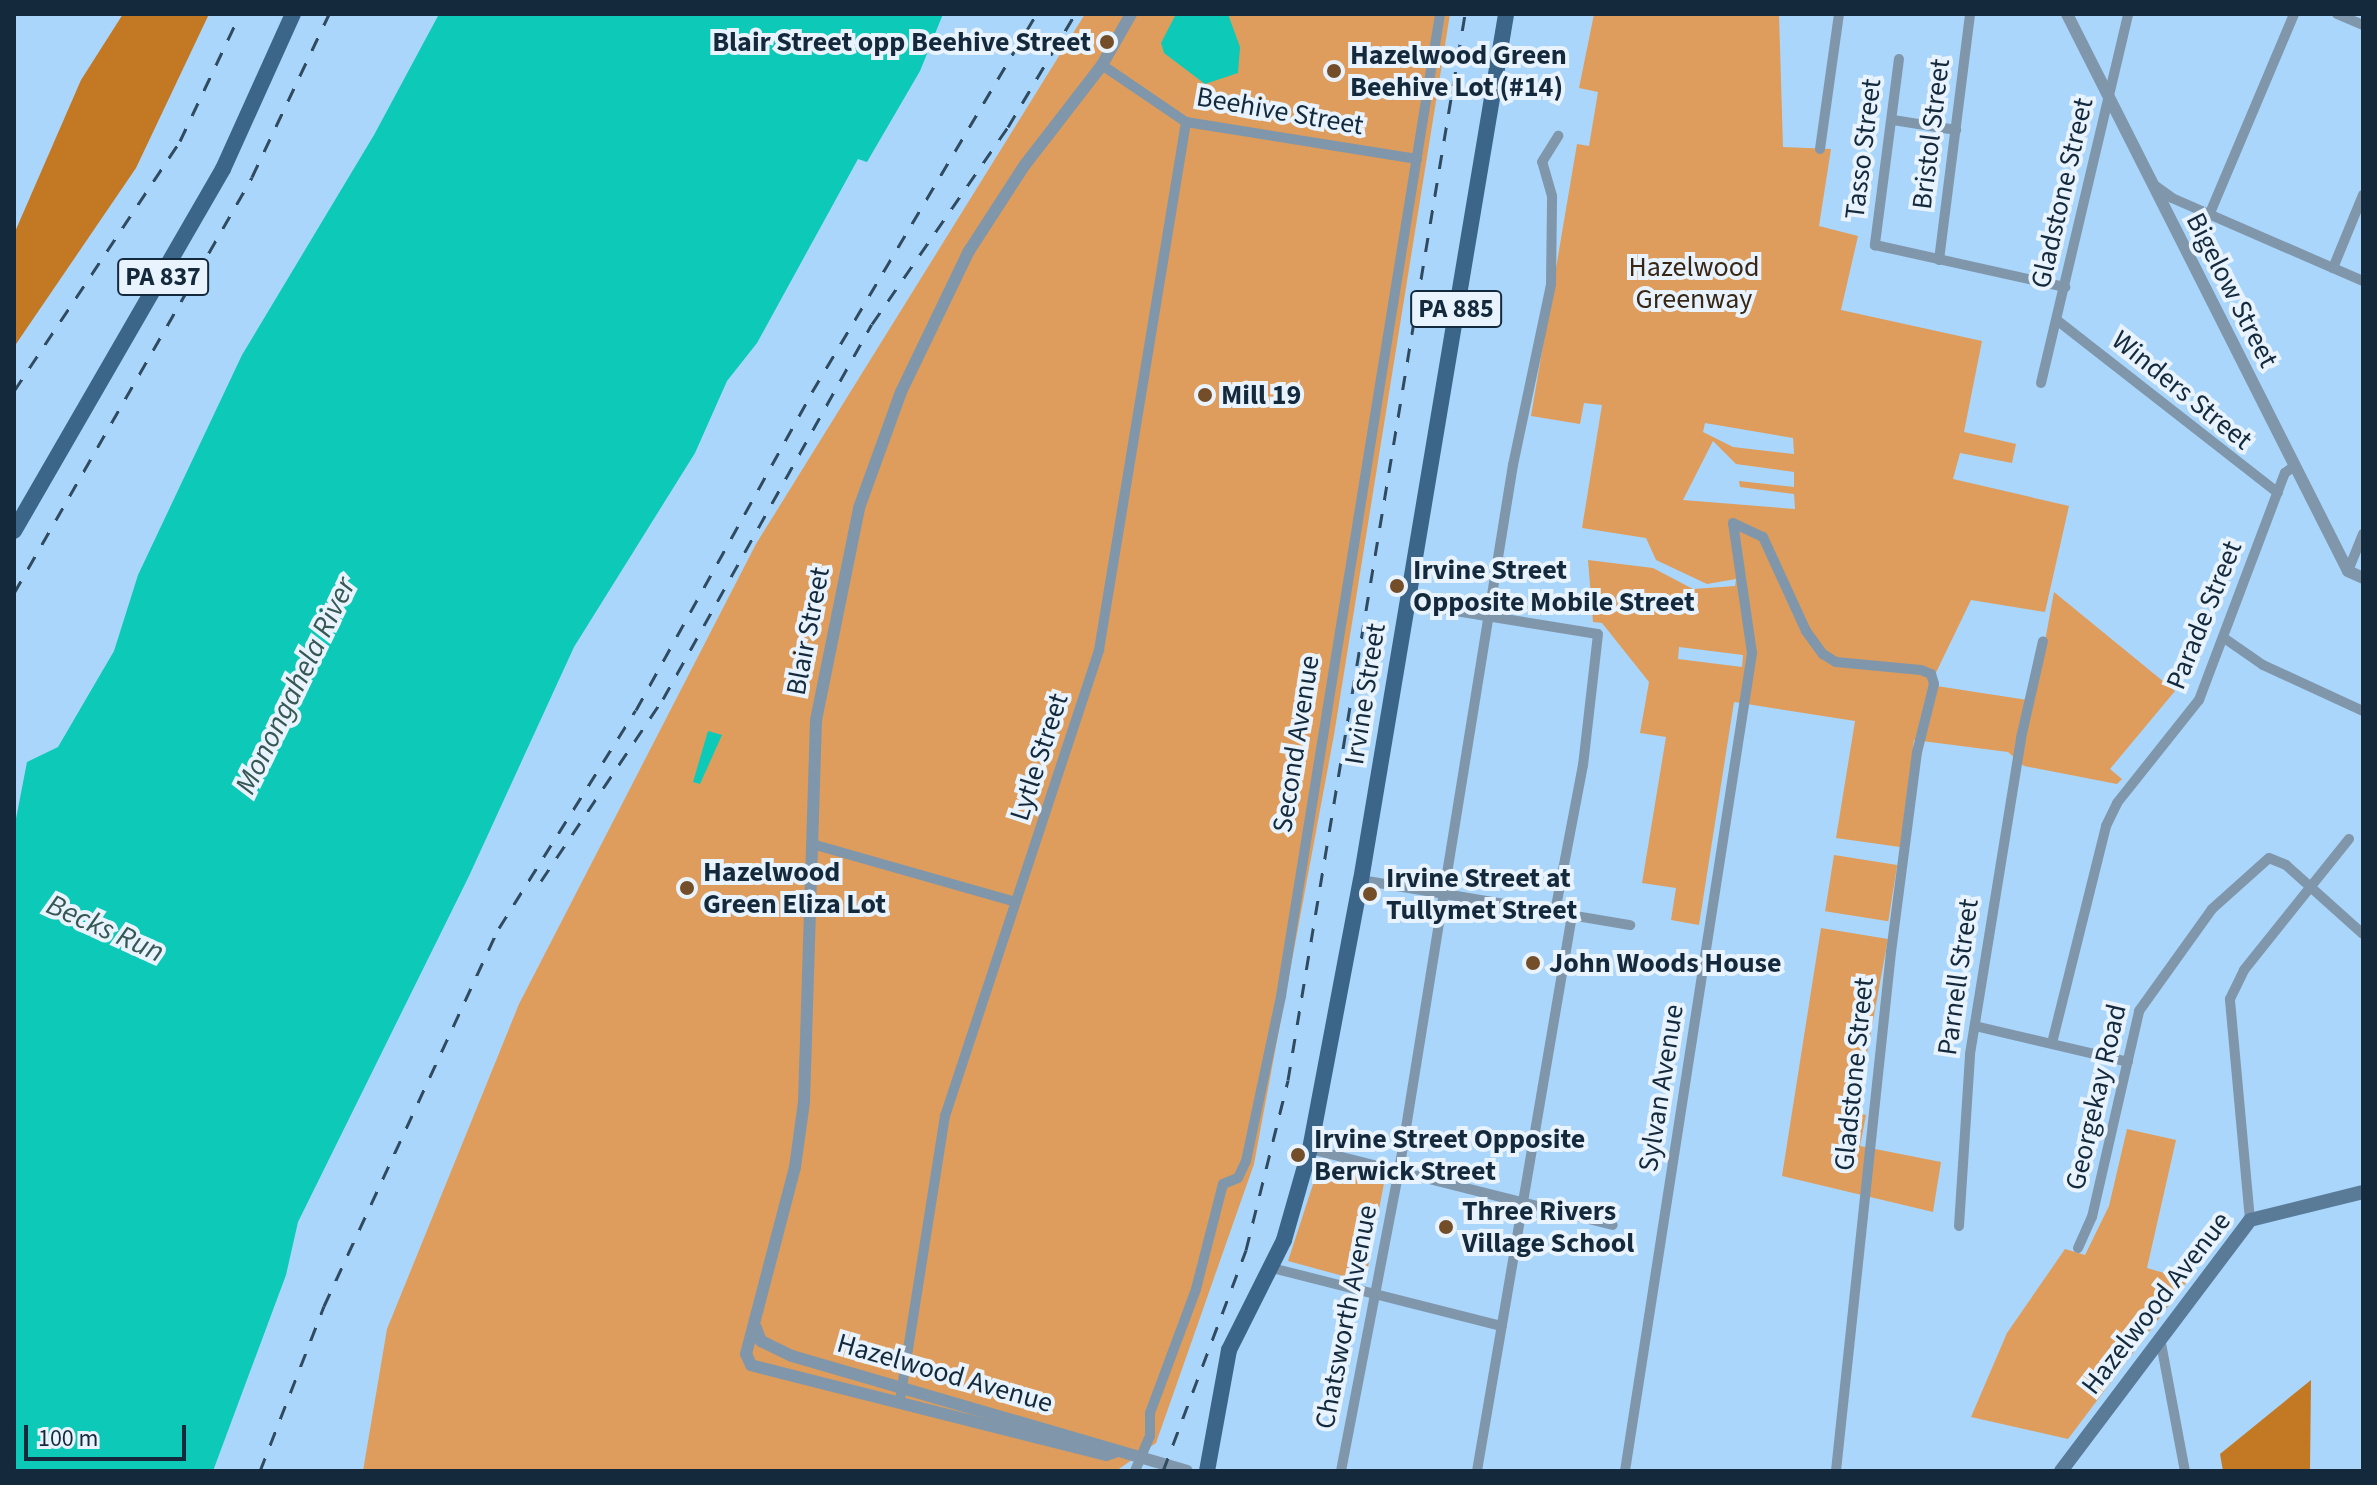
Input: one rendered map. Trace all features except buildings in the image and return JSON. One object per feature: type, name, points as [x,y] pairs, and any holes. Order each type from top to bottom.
[{"type":"main road","name":"PA 837","points":[[14,531],[223,169],[293,14]]},
{"type":"main road","name":"Irvine Street","points":[[1207,1471],[1225,1367],[1236,1332],[1272,1268],[1295,1211],[1310,1149],[1361,880],[1506,14]]},
{"type":"main road","name":"Hazelwood Avenue","points":[[2061,1471],[2250,1220],[2363,1192]]},
{"type":"street","name":"Blair Street","points":[[756,1365],[747,1362],[746,1354],[756,1328],[795,1167],[804,1102],[820,686],[873,460],[931,325],[969,251],[1024,166],[1102,65],[1131,14]]},
{"type":"street","name":"Second Avenue","points":[[1137,1465],[1223,1184],[1238,1178],[1246,1161],[1284,981],[1440,14]]},
{"type":"street","name":"Tasso Street","points":[[1820,149],[1839,14]]},
{"type":"street","name":"Bristol Street","points":[[1939,260],[1970,14]]},
{"type":"street","name":"Gladstone Street","points":[[2041,383],[2128,14]]},
{"type":"street","points":[[2210,213],[2294,14]]},
{"type":"street","points":[[2337,14],[2363,25]]},
{"type":"street","name":"Bigelow Street","points":[[2063,15],[2109,99],[2348,571]]},
{"type":"street","name":"Tasso Street","points":[[1899,59],[1875,245],[1939,260]]},
{"type":"street","name":"Beehive Street","points":[[1102,65],[1186,122],[1212,122],[1417,159]]},
{"type":"street","points":[[1893,120],[1956,130]]},
{"type":"street","name":"Lytle Street","points":[[901,1395],[945,1116],[1099,650],[1186,122]]},
{"type":"street","name":"Chatsworth Avenue","points":[[1341,1471],[1399,1171],[1489,615],[1551,284],[1552,196],[1542,162],[1558,136]]},
{"type":"street","points":[[2151,183],[2172,198],[2363,281]]},
{"type":"street","points":[[2333,268],[2363,195]]},
{"type":"street","points":[[1939,260],[2065,287]]},
{"type":"street","name":"Winders Street","points":[[2058,321],[2278,493]]},
{"type":"street","name":"Parade Street","points":[[2052,1043],[2106,826],[2117,803],[2199,700],[2285,473],[2293,467]]},
{"type":"street","name":"Sylvan Avenue","points":[[1625,1471],[1752,653],[1733,523],[1763,537],[1806,631],[1823,654],[1836,662],[1921,670],[1931,674],[1934,684]]},
{"type":"street","points":[[2363,534],[2348,571],[2363,578]]},
{"type":"street","points":[[1406,603],[1598,634],[1583,765],[1555,912]]},
{"type":"street","points":[[2224,638],[2263,665],[2363,711]]},
{"type":"street","name":"Parnell Street","points":[[1959,1226],[1957,1195],[1975,1026],[2021,738],[2043,641]]},
{"type":"street","name":"Gladstone Street","points":[[1836,1471],[1891,952],[1917,752],[1934,684]]},
{"type":"street","points":[[2250,1220],[2230,999],[2244,970],[2349,839]]},
{"type":"street","points":[[812,844],[1015,902]]},
{"type":"street","name":"Georgekay Road","points":[[2078,1248],[2092,1217],[2146,995],[2212,909],[2269,858],[2311,887]]},
{"type":"street","points":[[1361,880],[1630,925]]},
{"type":"street","points":[[2311,887],[2363,934]]},
{"type":"street","points":[[1477,1471],[1526,1199],[1572,915]]},
{"type":"street","points":[[1975,1026],[2128,1062]]},
{"type":"street","points":[[1310,1149],[1526,1199],[1613,1225]]},
{"type":"street","points":[[1272,1268],[1502,1326]]},
{"type":"street","name":"Hazelwood Avenue","points":[[756,1328],[761,1341],[901,1395]]},
{"type":"street","points":[[2160,1338],[2185,1471]]},
{"type":"street","name":"Hazelwood Avenue","points":[[756,1365],[901,1395],[1106,1455],[1115,1452],[1137,1465],[1187,1471]]},
{"type":"green space","points":[[1085,14],[1450,14],[1334,735],[1254,1164],[1156,1443],[1116,1471],[363,1471],[387,1329],[519,1004],[756,544]]},
{"type":"green space","name":"Hazelwood Greenway","points":[[1594,14],[1779,14],[1783,147],[1831,149],[1819,226],[1858,236],[1841,310],[1982,341],[1964,432],[2016,444],[2012,463],[1960,453],[1953,479],[2069,506],[2045,612],[1971,600],[1930,685],[2034,701],[2054,592],[2175,691],[2110,769],[2122,779],[2117,784],[2024,766],[2008,752],[1914,740],[1900,847],[1836,838],[1855,721],[1734,702],[1699,925],[1671,920],[1676,888],[1642,883],[1666,737],[1640,733],[1649,682],[1602,623],[1593,622],[1588,560],[1653,568],[1693,589],[1735,586],[1736,579],[1707,584],[1656,560],[1646,538],[1582,528],[1602,405],[1584,403],[1580,424],[1531,416],[1577,144],[1589,146],[1598,92],[1579,88]],"holes":[[[1705,423],[1793,438],[1794,454],[1733,447],[1703,432]],[[1713,441],[1736,464],[1794,472],[1794,487],[1739,481],[1740,487],[1794,494],[1795,509],[1683,500]],[[1679,647],[1743,655],[1742,667],[1678,659]]]},
{"type":"green space","points":[[1834,855],[1897,865],[1888,921],[1825,911]]},
{"type":"green space","points":[[1821,928],[1888,939],[1856,1113],[1866,1115],[1860,1146],[1941,1162],[1933,1212],[1782,1176]]},
{"type":"green space","points":[[2127,1129],[2176,1140],[2147,1268],[2188,1280],[2068,1439],[1971,1417],[2007,1333],[2065,1249],[2085,1255],[2109,1206]]},
{"type":"green space","points":[[1320,1163],[1385,1178],[1365,1282],[1288,1261]]},
{"type":"shaded area","points":[[123,14],[209,14],[136,168],[14,347],[14,234],[81,80]]},
{"type":"shaded area","points":[[2311,1380],[2310,1471],[2223,1471],[2220,1454]]},
{"type":"water","points":[[439,14],[943,14],[920,71],[867,162],[858,159],[757,343],[727,381],[695,453],[574,647],[469,876],[298,1222],[286,1275],[213,1471],[14,1471],[14,829],[27,762],[58,747],[114,651],[138,575],[242,355],[374,135]]},
{"type":"water","points":[[1176,14],[1228,14],[1240,47],[1238,73],[1205,84],[1164,53],[1161,43]]},
{"type":"water","points":[[708,731],[722,735],[700,784],[693,782]]},
{"type":"railway","points":[[14,391],[180,141],[240,14]]},
{"type":"railway","points":[[14,593],[252,177],[329,14]]},
{"type":"railway","points":[[260,1471],[324,1306],[499,928],[636,710],[812,392],[1036,14]]},
{"type":"railway","points":[[541,881],[663,699],[872,324],[1008,127],[1075,14]]},
{"type":"railway","points":[[1163,1471],[1246,1250],[1288,1080],[1465,14]]},
{"type":"place","name":"Blair Street opp Beehive Street","points":[[1107,42]]},
{"type":"place","name":"Hazelwood Green Beehive Lot (#14)","points":[[1334,71]]},
{"type":"place","name":"Mill 19","points":[[1205,395]]},
{"type":"place","name":"Irvine Street Opposite Mobile Street","points":[[1397,586]]},
{"type":"place","name":"Hazelwood Green Eliza Lot","points":[[687,888]]},
{"type":"place","name":"Irvine Street at Tullymet Street","points":[[1370,894]]},
{"type":"place","name":"John Woods House","points":[[1533,963]]},
{"type":"place","name":"Irvine Street Opposite Berwick Street","points":[[1298,1155]]},
{"type":"place","name":"Three Rivers Village School","points":[[1446,1227]]},
{"type":"water label","name":"Monongahela River","points":[[296,686]]},
{"type":"water label","name":"Becks Run","points":[[105,929]]}]
